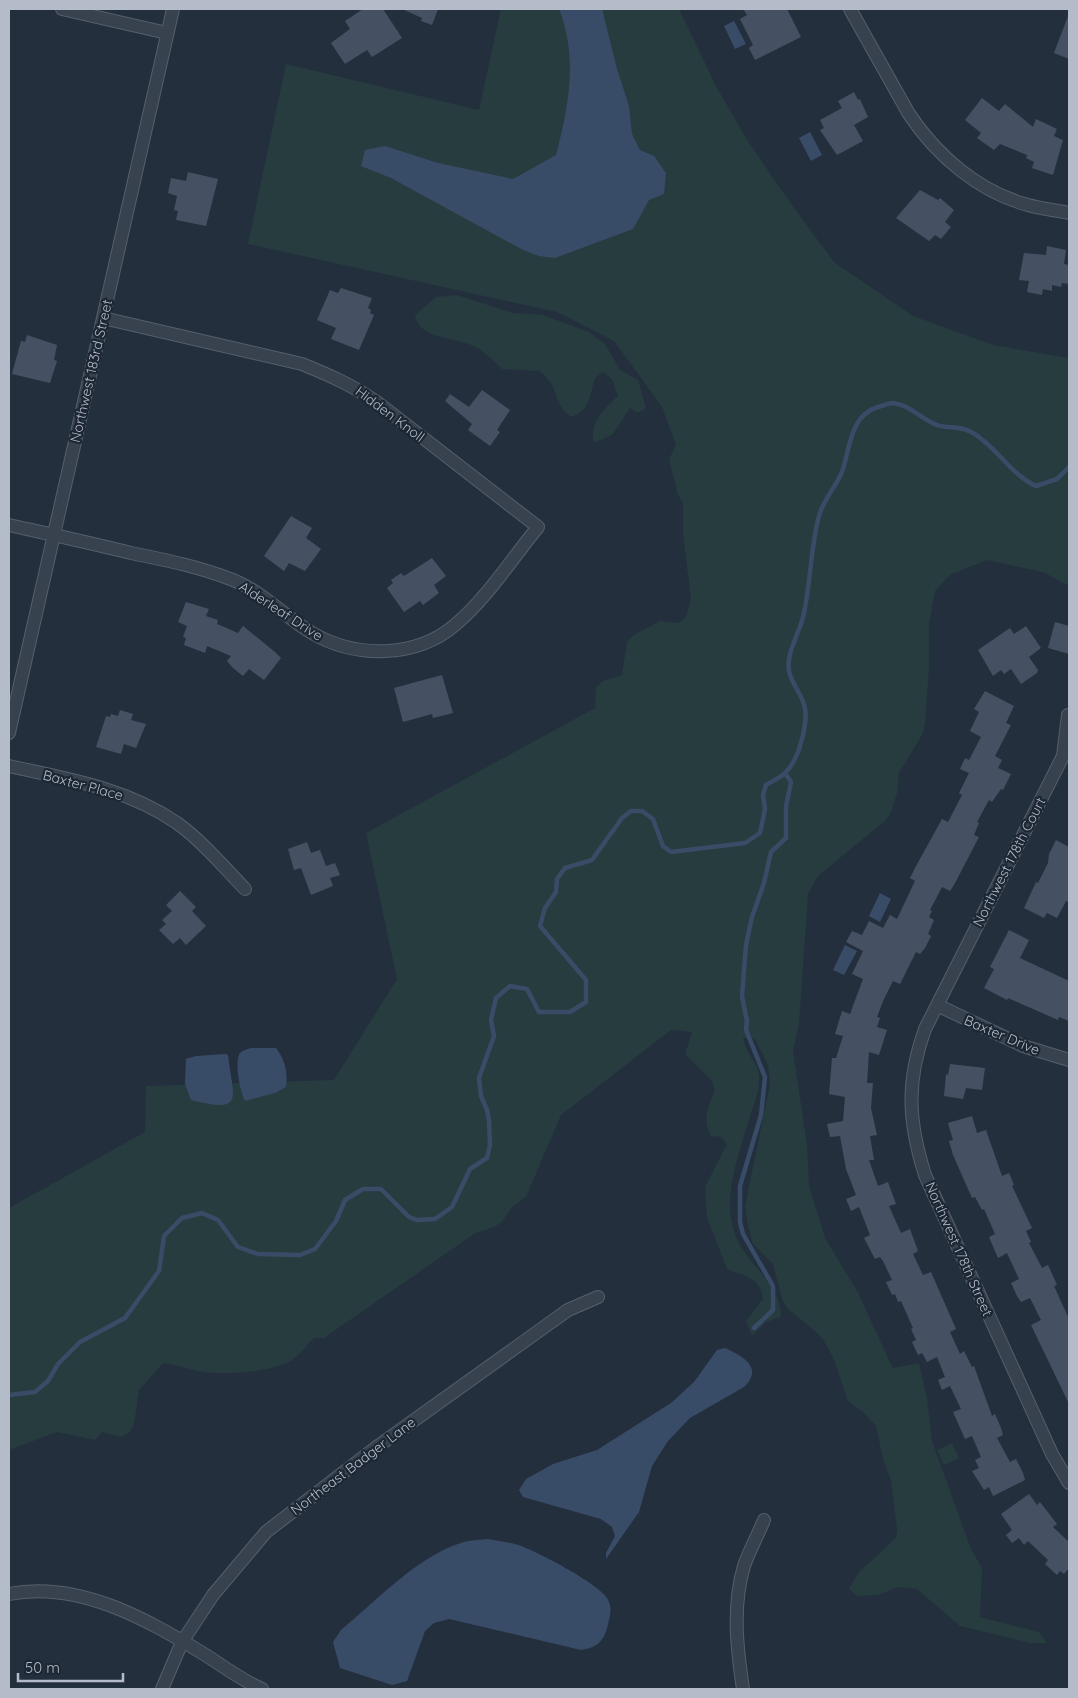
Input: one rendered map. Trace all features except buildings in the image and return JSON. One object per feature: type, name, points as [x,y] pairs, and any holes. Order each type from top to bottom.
[{"type":"street","points":[[62,9],[167,33]]},
{"type":"street","name":"Northwest 183rd Street","points":[[9,733],[172,9]]},
{"type":"street","points":[[850,9],[909,114],[919,129],[948,162],[989,190],[1028,205],[1069,213]]},
{"type":"street","name":"Hidden Knoll","points":[[103,318],[302,364],[332,376],[371,398],[538,527]]},
{"type":"street","name":"Alderleaf Drive","points":[[9,525],[203,569],[236,582],[263,597],[311,632],[330,642],[353,650],[377,651],[400,650],[429,641],[453,626],[478,602],[538,527]]},
{"type":"street","name":"Northwest 178th Court","points":[[937,1005],[1063,756],[1068,714]]},
{"type":"street","name":"Baxter Place","points":[[9,766],[98,786],[144,803],[178,824],[208,850],[245,889]]},
{"type":"street","name":"Baxter Drive","points":[[937,1005],[1023,1046],[1069,1060]]},
{"type":"street","name":"Northwest 178th Street","points":[[937,1005],[917,1052],[911,1080],[910,1112],[915,1144],[925,1175],[1052,1454],[1069,1483]]},
{"type":"street","name":"Northeast Badger Lane","points":[[162,1689],[182,1642],[214,1595],[266,1532],[374,1449],[568,1310],[598,1297]]},
{"type":"street","points":[[744,1689],[737,1647],[738,1606],[744,1567],[764,1520]]},
{"type":"street","points":[[9,1594],[30,1589],[53,1590],[78,1595],[146,1620],[262,1689]]},
{"type":"green space","points":[[501,9],[679,9],[717,88],[749,143],[834,262],[913,316],[993,345],[1069,358],[1069,586],[1043,572],[987,560],[950,575],[935,591],[929,625],[929,668],[925,724],[922,735],[899,773],[897,793],[891,812],[886,820],[818,876],[808,894],[799,1023],[793,1051],[807,1145],[809,1186],[825,1238],[857,1291],[893,1368],[919,1363],[927,1399],[932,1441],[971,1549],[982,1568],[980,1617],[1039,1632],[1047,1643],[1030,1643],[960,1626],[917,1589],[898,1587],[878,1595],[857,1596],[849,1589],[858,1573],[896,1538],[897,1529],[891,1480],[884,1463],[876,1426],[863,1412],[848,1401],[833,1357],[824,1341],[787,1308],[782,1299],[773,1264],[753,1244],[745,1206],[770,1084],[768,1065],[755,1039],[743,1038],[758,1071],[759,1086],[734,1170],[730,1214],[737,1240],[775,1292],[781,1317],[766,1322],[752,1336],[746,1321],[763,1299],[762,1292],[759,1286],[751,1279],[727,1269],[707,1217],[705,1187],[727,1144],[721,1137],[711,1136],[708,1130],[706,1119],[708,1107],[715,1090],[712,1081],[685,1054],[692,1032],[671,1030],[561,1115],[526,1197],[512,1207],[502,1222],[474,1234],[324,1338],[314,1338],[292,1360],[262,1370],[225,1373],[200,1371],[163,1363],[139,1390],[134,1424],[129,1433],[121,1437],[102,1432],[95,1440],[57,1432],[9,1450],[9,1208],[145,1132],[146,1086],[334,1080],[397,979],[366,833],[595,708],[596,687],[603,681],[622,675],[627,642],[634,635],[660,621],[679,623],[686,617],[691,599],[683,534],[683,503],[678,495],[669,459],[676,445],[662,407],[614,341],[557,312],[248,244],[286,64],[479,110]]},
{"type":"green space","points":[[457,295],[513,313],[543,315],[589,332],[605,344],[620,370],[638,380],[646,408],[638,413],[630,408],[612,435],[594,443],[593,435],[596,422],[603,411],[618,396],[612,379],[603,372],[595,378],[586,406],[572,417],[562,408],[552,385],[540,371],[502,369],[475,347],[437,336],[423,329],[415,315],[436,297]]},
{"type":"green space","points":[[952,1443],[959,1458],[944,1465],[937,1450]]},
{"type":"water","points":[[559,9],[602,9],[617,69],[629,106],[632,134],[640,150],[654,156],[666,173],[664,194],[649,200],[633,229],[555,258],[539,256],[523,250],[391,178],[361,166],[365,150],[385,146],[438,163],[513,179],[556,155],[568,100],[570,63],[565,27]]},
{"type":"water","points":[[734,21],[746,44],[735,49],[724,26]]},
{"type":"water","points":[[810,132],[822,155],[811,161],[799,138]]},
{"type":"water","points":[[880,893],[891,899],[880,922],[869,916]]},
{"type":"water","points":[[845,945],[857,951],[844,975],[833,970]]},
{"type":"water","points":[[251,1048],[276,1048],[285,1066],[287,1076],[286,1087],[275,1093],[245,1101],[240,1084],[238,1057],[244,1050]]},
{"type":"water","points":[[228,1055],[232,1083],[232,1099],[228,1104],[221,1105],[191,1100],[185,1084],[186,1059],[196,1056]]},
{"type":"water","points":[[725,1348],[749,1363],[752,1368],[750,1380],[744,1387],[690,1418],[668,1441],[652,1466],[639,1512],[606,1559],[606,1553],[615,1536],[612,1527],[601,1519],[523,1497],[519,1490],[526,1479],[553,1464],[597,1450],[671,1403],[694,1382],[717,1350]]},
{"type":"water","points":[[488,1539],[518,1545],[538,1553],[580,1576],[602,1592],[609,1602],[610,1613],[601,1641],[590,1648],[581,1650],[449,1619],[434,1623],[425,1631],[407,1681],[392,1685],[340,1668],[333,1642],[341,1630],[398,1581],[429,1558],[445,1549],[464,1542]]},
{"type":"waterway","points":[[9,1395],[35,1392],[48,1381],[58,1364],[80,1342],[125,1318],[159,1271],[164,1236],[182,1218],[202,1213],[218,1220],[238,1247],[258,1254],[300,1255],[315,1249],[336,1221],[345,1200],[363,1189],[381,1189],[409,1217],[417,1220],[435,1219],[452,1207],[470,1169],[487,1158],[490,1145],[489,1120],[481,1096],[479,1078],[494,1036],[491,1020],[496,998],[510,986],[527,989],[539,1012],[570,1012],[586,1002],[586,980],[540,926],[545,908],[556,892],[557,879],[565,868],[592,860],[622,818],[631,811],[642,811],[653,819],[663,846],[671,852],[745,843],[760,833],[765,809],[763,795],[766,785],[785,773],[793,763],[803,736],[806,715],[805,707],[791,678],[789,657],[806,605],[814,541],[821,509],[843,469],[853,432],[862,417],[869,411],[887,404],[893,403],[905,406],[937,425],[959,428],[982,439],[1019,475],[1036,486],[1057,479],[1069,467]]},
{"type":"waterway","points":[[754,1328],[773,1310],[773,1286],[743,1234],[740,1222],[740,1186],[761,1115],[765,1077],[746,1030],[747,1021],[742,996],[746,945],[752,917],[764,883],[771,852],[786,838],[786,806],[791,782],[785,773]]}]
